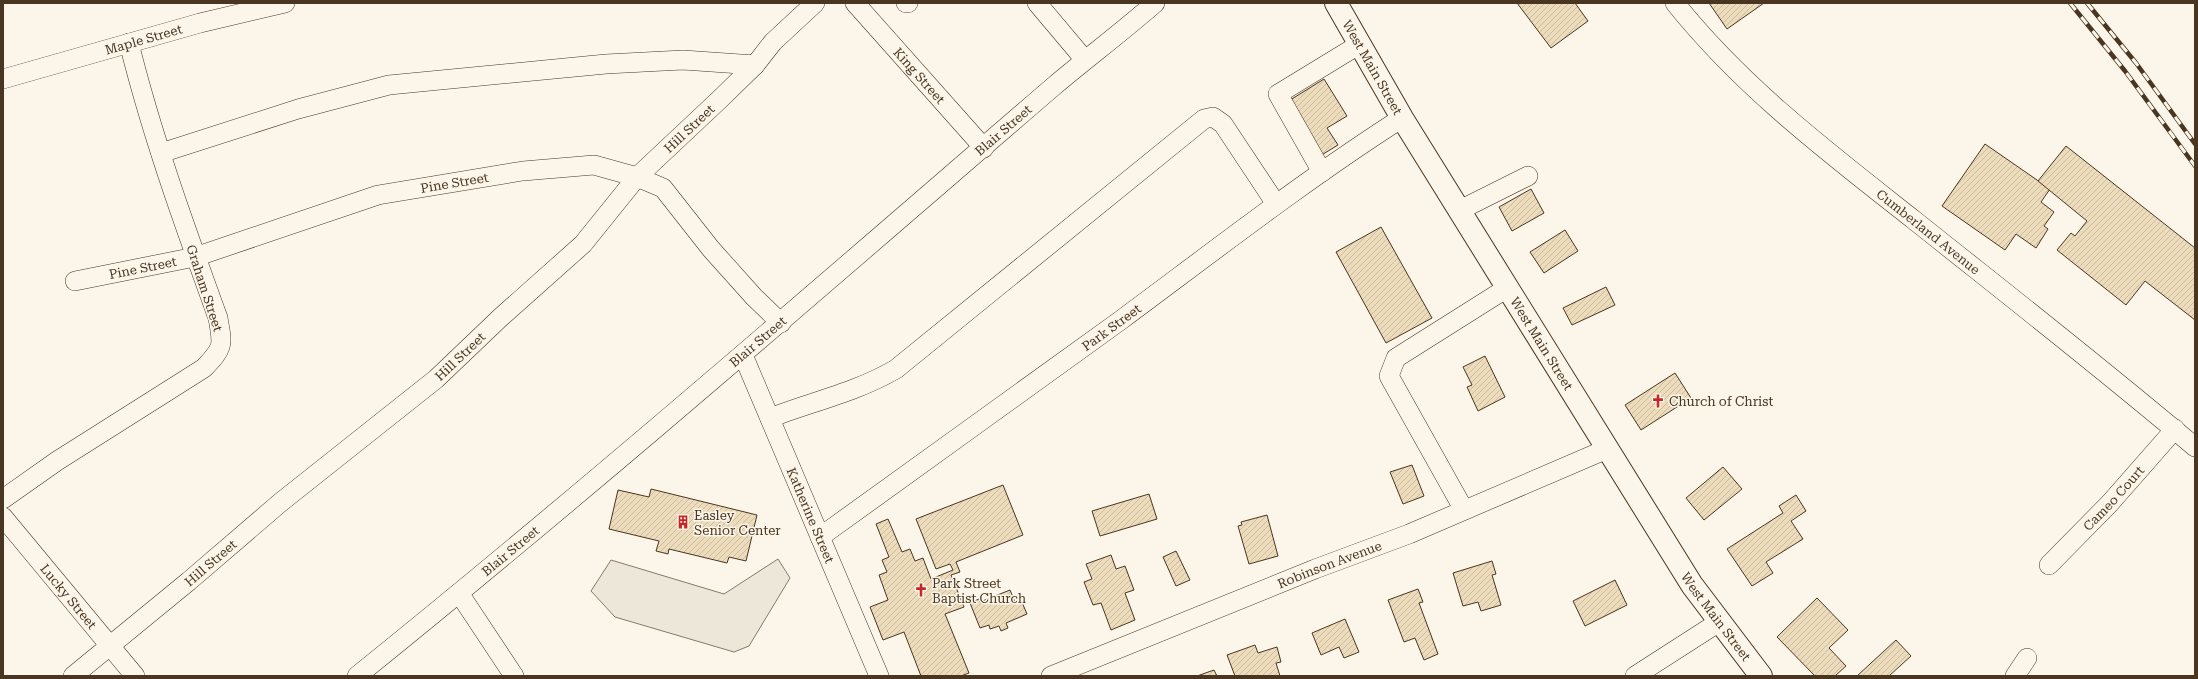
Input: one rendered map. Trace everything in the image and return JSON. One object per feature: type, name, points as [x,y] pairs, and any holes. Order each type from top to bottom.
[{"type":"main road","name":"West Main Street","points":[[1336,3],[1402,118],[1692,585],[1761,676]]},
{"type":"street","name":"Maple Street","points":[[3,80],[200,23],[285,3]]},
{"type":"street","name":"Hill Street","points":[[73,676],[109,645],[189,582],[281,502],[436,379],[501,317],[583,244],[637,178],[755,65],[773,42],[815,3]]},
{"type":"street","points":[[1037,3],[1085,60]]},
{"type":"street","name":"Blair Street","points":[[356,676],[459,593],[743,355],[1085,60],[1155,3]]},
{"type":"street","name":"Cumberland Avenue","points":[[1675,3],[1719,55],[1759,94],[1820,147],[2195,446]]},
{"type":"street","name":"King Street","points":[[864,6],[984,148]]},
{"type":"street","name":"Graham Street","points":[[3,499],[56,461],[204,368],[218,354],[222,342],[218,318],[195,257],[161,153],[129,43]]},
{"type":"street","points":[[1322,172],[1278,94],[1360,44]]},
{"type":"street","points":[[161,153],[298,108],[389,86],[606,64],[683,60],[755,65]]},
{"type":"street","points":[[770,418],[882,377],[896,369],[1204,119],[1213,117],[1222,124],[1276,204]]},
{"type":"street","name":"Park Street","points":[[820,537],[1057,367],[1276,204],[1402,118]]},
{"type":"street","name":"Pine Street","points":[[75,281],[195,257],[378,195],[523,171],[594,165],[637,178],[663,188],[711,249],[754,298],[782,322]]},
{"type":"street","points":[[1460,210],[1528,176]]},
{"type":"street","points":[[1464,510],[1389,376],[1396,358],[1507,288]]},
{"type":"street","name":"Katherine Street","points":[[743,355],[880,676]]},
{"type":"street","name":"Cameo Court","points":[[2049,565],[2110,503],[2175,430]]},
{"type":"street","name":"Robinson Avenue","points":[[1051,676],[1315,569],[1409,534],[1607,449]]},
{"type":"street","name":"Lucky Street","points":[[3,517],[135,676]]},
{"type":"street","points":[[459,593],[514,676]]},
{"type":"street","points":[[1635,676],[1719,622]]},
{"type":"street","points":[[2015,676],[2027,658]]},
{"type":"shaded area","points":[[778,559],[790,578],[749,646],[734,652],[615,617],[591,591],[611,560],[724,594]]},
{"type":"building","points":[[1517,3],[1575,3],[1588,21],[1551,48]]},
{"type":"building","points":[[1709,3],[1764,3],[1727,29]]},
{"type":"building","points":[[1324,79],[1347,116],[1327,128],[1338,145],[1320,156],[1287,102]]},
{"type":"building","points":[[1985,144],[2050,189],[2041,202],[2054,212],[2044,226],[2048,229],[2036,248],[2016,234],[2005,250],[1942,206]]},
{"type":"building","points":[[2066,146],[2195,248],[2195,320],[2145,281],[2126,305],[2057,250],[2071,233],[2075,236],[2087,221],[2038,181]]},
{"type":"building","points":[[1531,189],[1544,213],[1512,231],[1499,207]]},
{"type":"building","points":[[1381,227],[1432,318],[1386,343],[1336,252]]},
{"type":"building","points":[[1565,230],[1578,251],[1544,273],[1530,252]]},
{"type":"building","points":[[1606,287],[1615,305],[1572,325],[1563,308]]},
{"type":"building","points":[[1485,356],[1505,397],[1478,411],[1467,387],[1472,385],[1463,367]]},
{"type":"building","name":"Church of Christ","points":[[1675,373],[1691,398],[1641,430],[1625,405]]},
{"type":"building","points":[[1412,465],[1424,496],[1403,504],[1390,472]]},
{"type":"building","points":[[1723,467],[1742,489],[1704,520],[1686,498]]},
{"type":"building","name":"Park Street Baptist Church","points":[[1003,485],[1023,535],[956,562],[960,572],[951,575],[964,607],[945,614],[969,673],[961,676],[921,676],[904,632],[883,640],[870,607],[888,600],[879,575],[887,572],[882,560],[889,557],[876,524],[888,519],[902,552],[910,549],[915,561],[923,558],[931,579],[953,570],[950,564],[936,569],[916,519]]},
{"type":"building","name":"Easley Senior Center","points":[[651,489],[757,515],[746,561],[729,557],[727,563],[669,549],[668,554],[656,551],[659,541],[609,529],[618,490],[649,497]]},
{"type":"building","points":[[1149,494],[1157,519],[1100,536],[1092,511]]},
{"type":"building","points":[[1796,495],[1806,511],[1791,521],[1803,539],[1766,562],[1773,573],[1752,586],[1727,549],[1783,513],[1779,506]]},
{"type":"building","points":[[1267,515],[1278,556],[1249,564],[1238,526],[1242,525],[1241,522]]},
{"type":"building","points":[[1176,551],[1190,580],[1176,586],[1163,557]]},
{"type":"building","points":[[1111,555],[1116,569],[1125,566],[1134,590],[1125,593],[1135,620],[1111,630],[1101,603],[1093,605],[1084,582],[1092,579],[1086,564]]},
{"type":"building","points":[[1492,561],[1496,574],[1492,575],[1501,605],[1481,611],[1478,602],[1463,606],[1453,573]]},
{"type":"building","points":[[1615,580],[1627,605],[1585,626],[1573,601]]},
{"type":"building","points":[[1418,589],[1423,602],[1419,603],[1438,654],[1424,660],[1415,638],[1404,642],[1388,600]]},
{"type":"building","points":[[1010,590],[1015,602],[1021,600],[1027,614],[1006,623],[1008,628],[1001,631],[999,626],[990,629],[989,625],[980,628],[970,603],[979,599],[980,602]]},
{"type":"building","points":[[1817,598],[1848,630],[1829,648],[1846,666],[1835,676],[1815,676],[1777,637]]},
{"type":"building","points":[[1345,619],[1359,652],[1344,658],[1339,647],[1321,655],[1312,633]]},
{"type":"building","points":[[1896,640],[1911,656],[1889,676],[1857,676]]},
{"type":"building","points":[[1255,645],[1258,653],[1277,647],[1281,662],[1276,663],[1280,676],[1235,676],[1227,655]]},
{"type":"building","points":[[1214,670],[1217,676],[1197,676]]},
{"type":"railway","points":[[2070,3],[2125,71],[2195,166]]},
{"type":"railway","points":[[2087,3],[2136,63],[2195,144]]},
{"type":"place","name":"Church of Christ","points":[[1658,401]]},
{"type":"place","name":"Easley Senior Center","points":[[683,522]]},
{"type":"place","name":"Park Street Baptist Church","points":[[921,590]]}]
